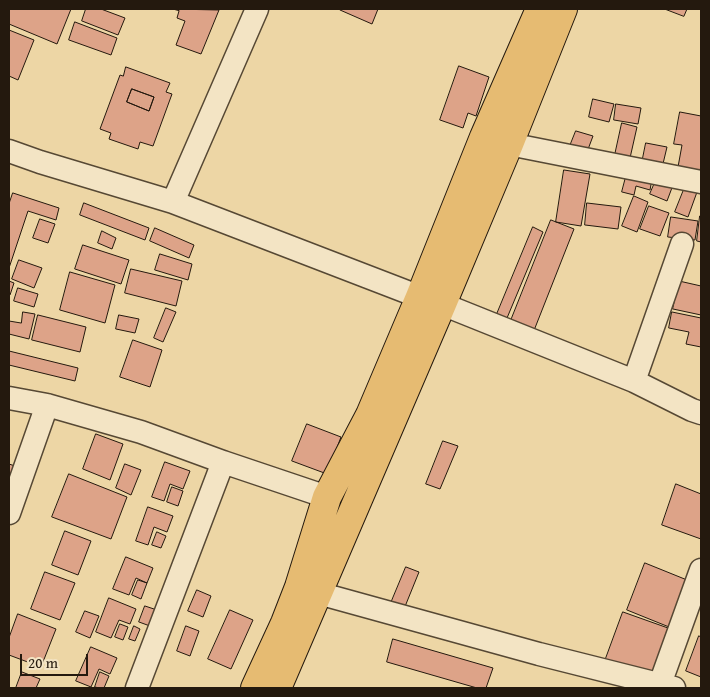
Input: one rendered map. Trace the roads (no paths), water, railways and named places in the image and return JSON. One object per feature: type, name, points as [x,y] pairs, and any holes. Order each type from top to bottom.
[{"type":"main road","points":[[277,688],[318,593],[431,301],[484,137],[540,9]]},
{"type":"main road","points":[[255,688],[285,623],[299,587],[327,497],[431,301],[509,144],[563,9]]},
{"type":"street","points":[[173,202],[257,9]]},
{"type":"street","points":[[509,144],[701,182]]},
{"type":"street","points":[[9,151],[173,202],[634,381],[701,413]]},
{"type":"street","points":[[634,381],[682,244]]},
{"type":"street","points":[[9,398],[48,405],[141,432],[327,497]]},
{"type":"street","points":[[9,514],[48,405]]},
{"type":"street","points":[[137,688],[223,462]]},
{"type":"street","points":[[318,593],[539,654],[667,686],[701,570]]}]
